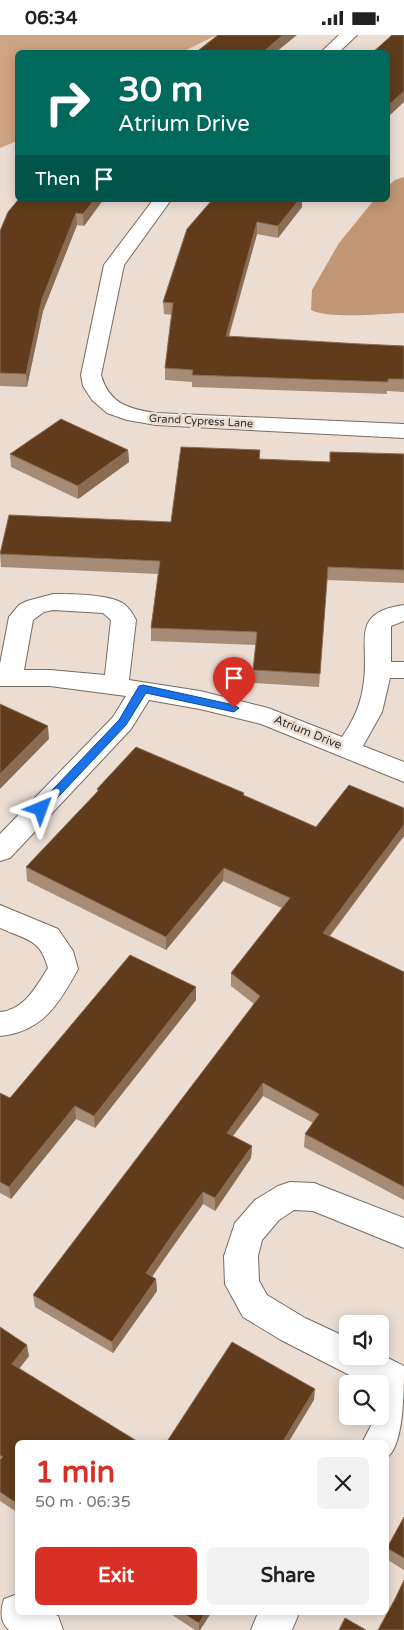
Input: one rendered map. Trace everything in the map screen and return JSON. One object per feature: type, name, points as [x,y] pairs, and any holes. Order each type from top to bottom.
[{"type":"street","points":[[332,50],[349,35]]},
{"type":"street","name":"Grand Cypress Lane","points":[[161,202],[114,265],[92,375],[93,385],[99,395],[120,412],[136,417],[404,431]]},
{"type":"street","points":[[5,678],[20,617],[26,610],[51,602],[77,603],[109,607],[119,612],[124,620],[116,685]]},
{"type":"street","points":[[348,748],[373,706],[378,670],[378,627],[381,620],[392,614],[404,613]]},
{"type":"street","points":[[378,670],[404,670]]},
{"type":"street","name":"Atrium Drive","points":[[5,678],[50,678],[116,685],[200,700],[268,717],[348,748],[404,773]]},
{"type":"street","points":[[0,851],[122,723],[143,689]]},
{"type":"street","points":[[0,916],[48,937],[58,951],[63,969],[37,1009],[12,1024],[0,1024]]},
{"type":"street","points":[[404,1233],[314,1197],[290,1196],[267,1210],[247,1233],[240,1257],[242,1284],[255,1306],[293,1329],[404,1384]]},
{"type":"street","points":[[382,1440],[404,1402]]},
{"type":"street","points":[[0,1600],[15,1610]]},
{"type":"street","points":[[22,1615],[44,1630]]},
{"type":"street","points":[[270,1630],[279,1615]]},
{"type":"shaded area","points":[[0,35],[217,35],[186,50],[15,50],[15,142],[0,148]]},
{"type":"shaded area","points":[[404,177],[404,313],[342,315],[319,313],[311,310],[312,290],[339,243],[372,202],[390,202],[390,184]]},
{"type":"building","points":[[218,35],[283,35],[266,50],[199,50]]},
{"type":"building","points":[[392,35],[404,35],[404,91],[390,104],[390,50],[375,50]]},
{"type":"building","points":[[16,202],[92,202],[83,214],[76,213],[42,299],[26,374],[0,373],[0,231],[8,212]]},
{"type":"building","points":[[210,202],[297,202],[278,226],[257,222],[226,336],[404,346],[404,379],[388,379],[388,382],[192,375],[193,370],[165,368],[173,303],[163,302],[187,229]]},
{"type":"building","points":[[61,419],[128,450],[78,486],[10,454]]},
{"type":"building","points":[[181,447],[260,450],[259,459],[330,462],[330,452],[404,454],[404,570],[328,567],[320,674],[253,670],[257,632],[151,628],[160,561],[0,554],[9,515],[171,522]]},
{"type":"building","points":[[0,704],[48,726],[0,774]]},
{"type":"building","points":[[136,747],[244,793],[243,795],[316,827],[349,785],[404,808],[404,825],[323,933],[404,972],[404,1187],[305,1134],[319,1114],[263,1083],[227,1133],[252,1146],[215,1198],[203,1192],[175,1231],[146,1273],[156,1279],[112,1342],[33,1295],[260,996],[231,973],[290,898],[224,868],[166,937],[26,867],[99,790],[97,789]]},
{"type":"building","points":[[130,955],[196,987],[94,1116],[75,1106],[9,1187],[0,1182],[0,1093],[10,1098]]},
{"type":"building","points":[[0,1327],[27,1345],[12,1364],[135,1440],[15,1440],[15,1502],[0,1492],[0,1460],[3,1457],[0,1455]]},
{"type":"building","points":[[232,1342],[315,1389],[284,1440],[168,1440]]},
{"type":"building","points":[[404,1517],[404,1558],[389,1549],[389,1544]]},
{"type":"building","points":[[404,1580],[404,1630],[378,1630],[386,1615],[389,1615],[389,1610]]},
{"type":"building","points":[[186,1615],[204,1615],[199,1623]]},
{"type":"building","points":[[345,1618],[366,1630],[339,1630]]},
{"type":"route","points":[[41,809],[122,723],[143,689],[234,708]]}]
